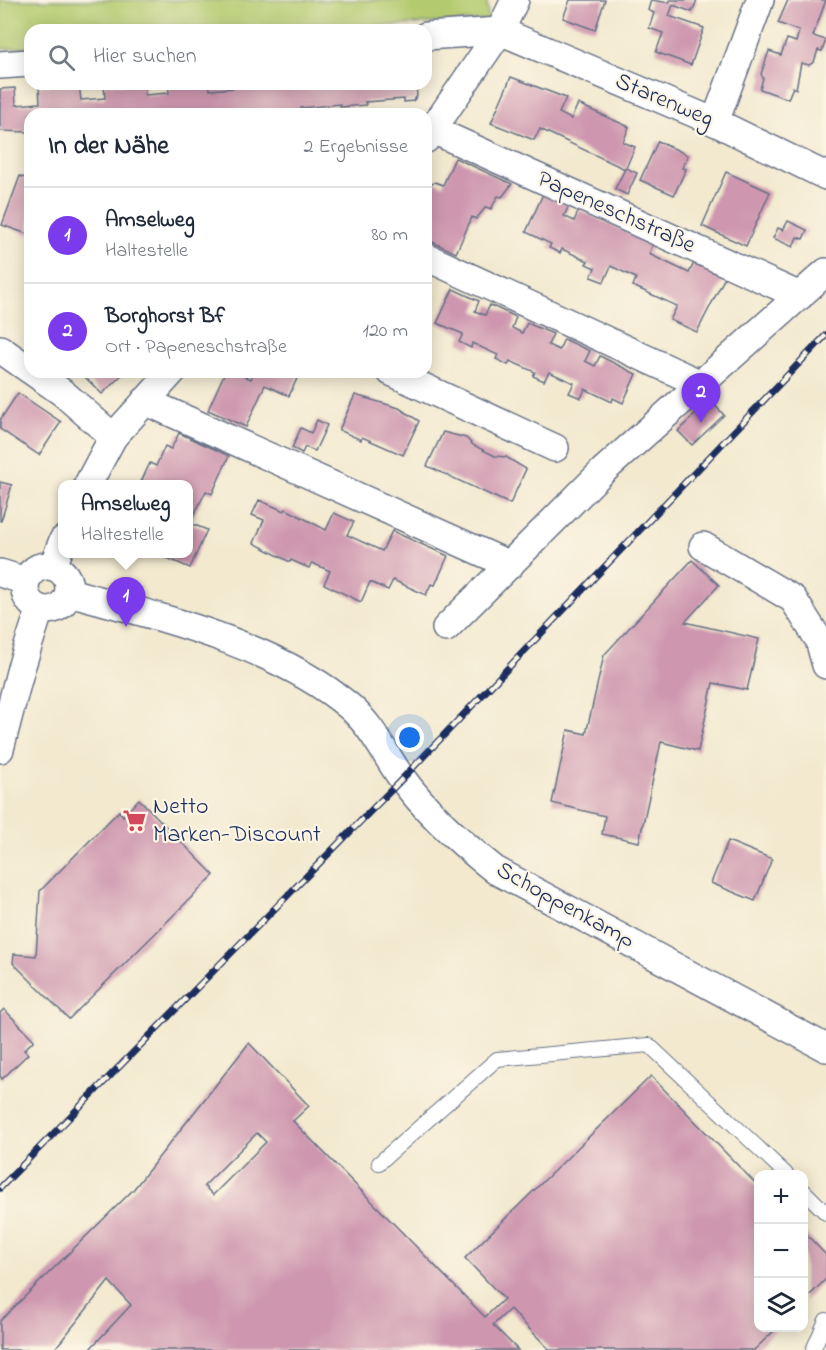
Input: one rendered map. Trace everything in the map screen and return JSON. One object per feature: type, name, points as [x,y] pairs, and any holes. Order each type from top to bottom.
[{"type":"street","points":[[432,131],[501,31],[515,0]]},
{"type":"street","points":[[715,122],[760,0]]},
{"type":"street","points":[[432,36],[501,31]]},
{"type":"street","name":"Starenweg","points":[[501,31],[715,122],[826,176]]},
{"type":"street","points":[[0,65],[24,63]]},
{"type":"street","name":"Papeneschstraße","points":[[432,135],[800,296]]},
{"type":"street","points":[[432,260],[703,385]]},
{"type":"street","points":[[446,628],[603,471],[703,385],[826,272]]},
{"type":"street","points":[[0,349],[24,366]]},
{"type":"street","points":[[42,378],[63,393],[113,437]]},
{"type":"street","points":[[90,480],[113,437],[167,378]]},
{"type":"street","points":[[404,378],[555,448]]},
{"type":"street","points":[[146,401],[510,565]]},
{"type":"street","points":[[703,546],[793,599],[824,648]]},
{"type":"street","points":[[53,566],[58,553]]},
{"type":"street","points":[[53,566],[65,574],[69,592],[61,606],[54,610],[40,609],[30,603],[26,596],[26,581],[31,572],[39,567],[53,566]]},
{"type":"street","points":[[0,573],[26,581]]},
{"type":"street","name":"Schoppenkamp","points":[[69,592],[222,638],[307,677],[351,708],[374,733],[402,779],[454,836],[495,870],[826,1048]]},
{"type":"street","points":[[0,749],[21,668],[40,609]]},
{"type":"lane","points":[[379,1163],[497,1059],[649,1045],[782,1170]]},
{"type":"lane","points":[[808,1195],[826,1213]]},
{"type":"lane","points":[[813,1350],[826,1320]]},
{"type":"green space","points":[[0,0],[487,0],[488,20],[418,24],[24,24],[24,47],[0,49]]},
{"type":"building","points":[[570,0],[605,0],[595,30],[563,18]]},
{"type":"building","points":[[651,0],[669,3],[670,0],[697,0],[692,12],[673,5],[669,16],[704,28],[691,65],[656,52],[663,33],[649,28],[654,13],[648,10]]},
{"type":"building","points":[[788,0],[826,0],[813,36],[826,40],[822,51],[818,50],[814,62],[809,65],[801,63],[796,89],[793,87],[788,99],[760,89],[763,78],[761,74],[769,51],[781,55],[787,39],[796,42],[799,31],[778,23]]},
{"type":"building","points":[[511,77],[566,98],[559,113],[571,119],[578,104],[629,127],[623,142],[635,147],[626,168],[637,173],[627,195],[615,189],[625,169],[540,129],[534,140],[491,123]]},
{"type":"building","points":[[15,88],[16,105],[40,103],[39,90],[80,90],[81,100],[105,98],[104,90],[145,90],[145,95],[169,93],[169,90],[416,90],[417,96],[413,101],[404,102],[404,99],[365,102],[366,105],[340,107],[340,104],[301,108],[24,108],[24,132],[0,131],[0,89]]},
{"type":"building","points":[[658,141],[688,155],[682,168],[686,169],[674,195],[640,180]]},
{"type":"building","points":[[455,158],[512,184],[502,197],[498,196],[491,209],[486,207],[476,219],[472,217],[456,253],[432,242],[432,184],[435,182],[443,185]]},
{"type":"building","points":[[726,172],[770,192],[746,246],[702,226]]},
{"type":"building","points":[[20,176],[24,178],[24,233],[2,225]]},
{"type":"building","points":[[543,194],[569,206],[564,216],[574,221],[579,210],[653,244],[649,254],[689,273],[694,263],[725,277],[697,332],[670,320],[677,306],[633,286],[636,278],[611,266],[604,282],[591,277],[595,268],[586,264],[588,261],[562,249],[560,253],[549,248],[551,244],[526,232]]},
{"type":"building","points":[[788,221],[807,230],[803,239],[797,237],[793,247],[773,238],[778,228],[783,230]]},
{"type":"building","points":[[453,289],[479,301],[475,311],[485,315],[490,305],[516,317],[512,328],[522,333],[527,323],[553,334],[548,345],[559,350],[564,339],[590,351],[585,361],[595,366],[600,356],[636,374],[623,403],[613,398],[612,402],[585,389],[581,398],[569,393],[574,383],[549,372],[544,381],[533,376],[535,372],[510,361],[508,365],[496,359],[498,355],[472,343],[471,348],[459,342],[463,334],[437,323]]},
{"type":"building","points":[[86,378],[119,378],[102,394]]},
{"type":"building","points":[[222,378],[297,378],[289,396],[265,385],[246,427],[208,410]]},
{"type":"building","points":[[18,393],[61,422],[39,455],[0,429],[0,420]]},
{"type":"building","points":[[355,395],[399,408],[419,421],[403,455],[362,437],[361,440],[339,430]]},
{"type":"building","points":[[710,400],[724,415],[692,445],[678,431]]},
{"type":"building","points":[[317,420],[327,425],[315,451],[305,447],[302,453],[292,448],[301,428],[311,433]]},
{"type":"building","points":[[443,432],[466,438],[473,445],[495,456],[506,457],[526,469],[510,504],[427,466]]},
{"type":"building","points":[[179,433],[229,456],[212,494],[206,491],[193,517],[193,480],[142,480],[150,463],[156,466],[165,446],[171,449]]},
{"type":"building","points":[[0,482],[12,485],[1,521],[0,521]]},
{"type":"building","points":[[259,500],[284,511],[286,509],[326,530],[334,513],[354,522],[347,535],[382,551],[392,531],[448,556],[435,585],[431,584],[426,595],[393,580],[388,590],[370,582],[361,602],[324,584],[330,571],[312,563],[309,568],[291,560],[290,562],[254,543],[264,520],[252,515]]},
{"type":"building","points":[[193,524],[207,530],[190,568],[167,558],[193,558]]},
{"type":"building","points":[[692,560],[719,585],[685,622],[759,639],[747,690],[713,683],[698,751],[661,742],[639,842],[602,834],[605,816],[552,803],[568,730],[586,734],[604,655]]},
{"type":"building","points":[[139,799],[214,875],[69,1019],[13,963],[14,954],[36,956],[40,891],[119,811],[123,816]]},
{"type":"building","points":[[728,841],[772,859],[755,901],[711,883]]},
{"type":"building","points":[[4,1009],[34,1040],[24,1050],[28,1054],[2,1079],[0,1076],[0,1013]]},
{"type":"building","points":[[249,1043],[309,1106],[293,1121],[485,1317],[504,1299],[465,1258],[651,1076],[754,1182],[754,1332],[773,1332],[754,1350],[550,1350],[510,1309],[493,1325],[518,1350],[89,1350],[131,1305],[109,1281],[54,1350],[0,1350],[0,1321],[133,1190]],"holes":[[[257,1133],[266,1142],[213,1195],[204,1186]]]},
{"type":"building","points":[[808,1236],[826,1255],[826,1279],[808,1297]]},
{"type":"railway","points":[[0,1188],[402,779],[826,335]]},
{"type":"place","name":"Borghorst Bf","points":[[701,423]]},
{"type":"place","name":"Amselweg","points":[[126,627]]},
{"type":"place","name":"Netto Marken-Discount","points":[[135,821]]}]
